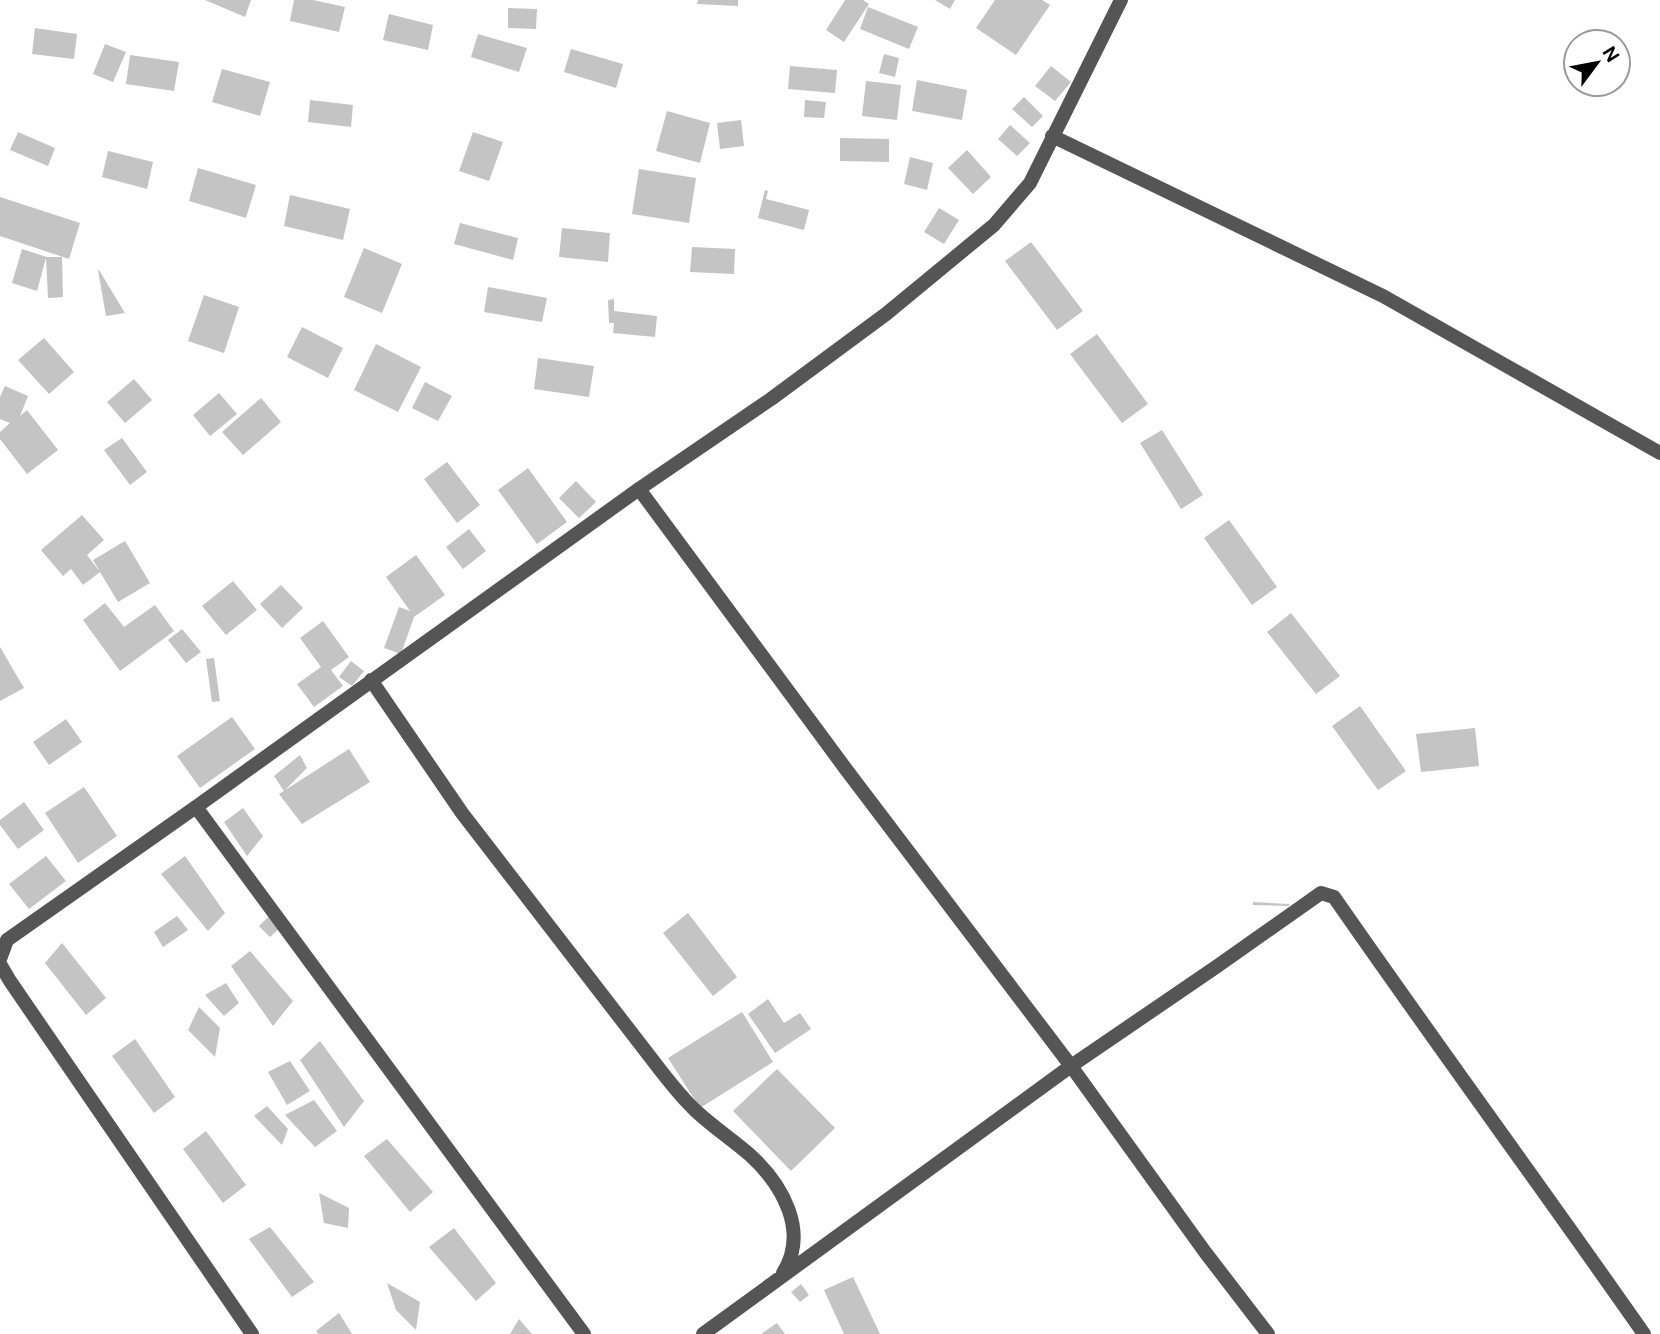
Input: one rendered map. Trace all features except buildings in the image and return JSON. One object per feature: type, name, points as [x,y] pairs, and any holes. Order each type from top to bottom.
[{"type":"street","points":[[252,1334],[10,981],[0,962],[7,940],[639,489],[771,399],[876,322],[994,225],[1030,183],[1121,0]]},
{"type":"street","points":[[1052,136],[1383,296],[1660,453]]},
{"type":"street","points":[[639,489],[1268,1334]]},
{"type":"street","points":[[371,680],[462,813],[661,1071],[695,1111],[753,1157],[776,1185],[789,1209],[794,1228],[794,1248],[790,1263],[780,1277]]},
{"type":"street","points":[[196,807],[584,1334]]},
{"type":"street","points":[[704,1334],[1071,1066],[1321,893],[1334,897],[1644,1334]]}]
